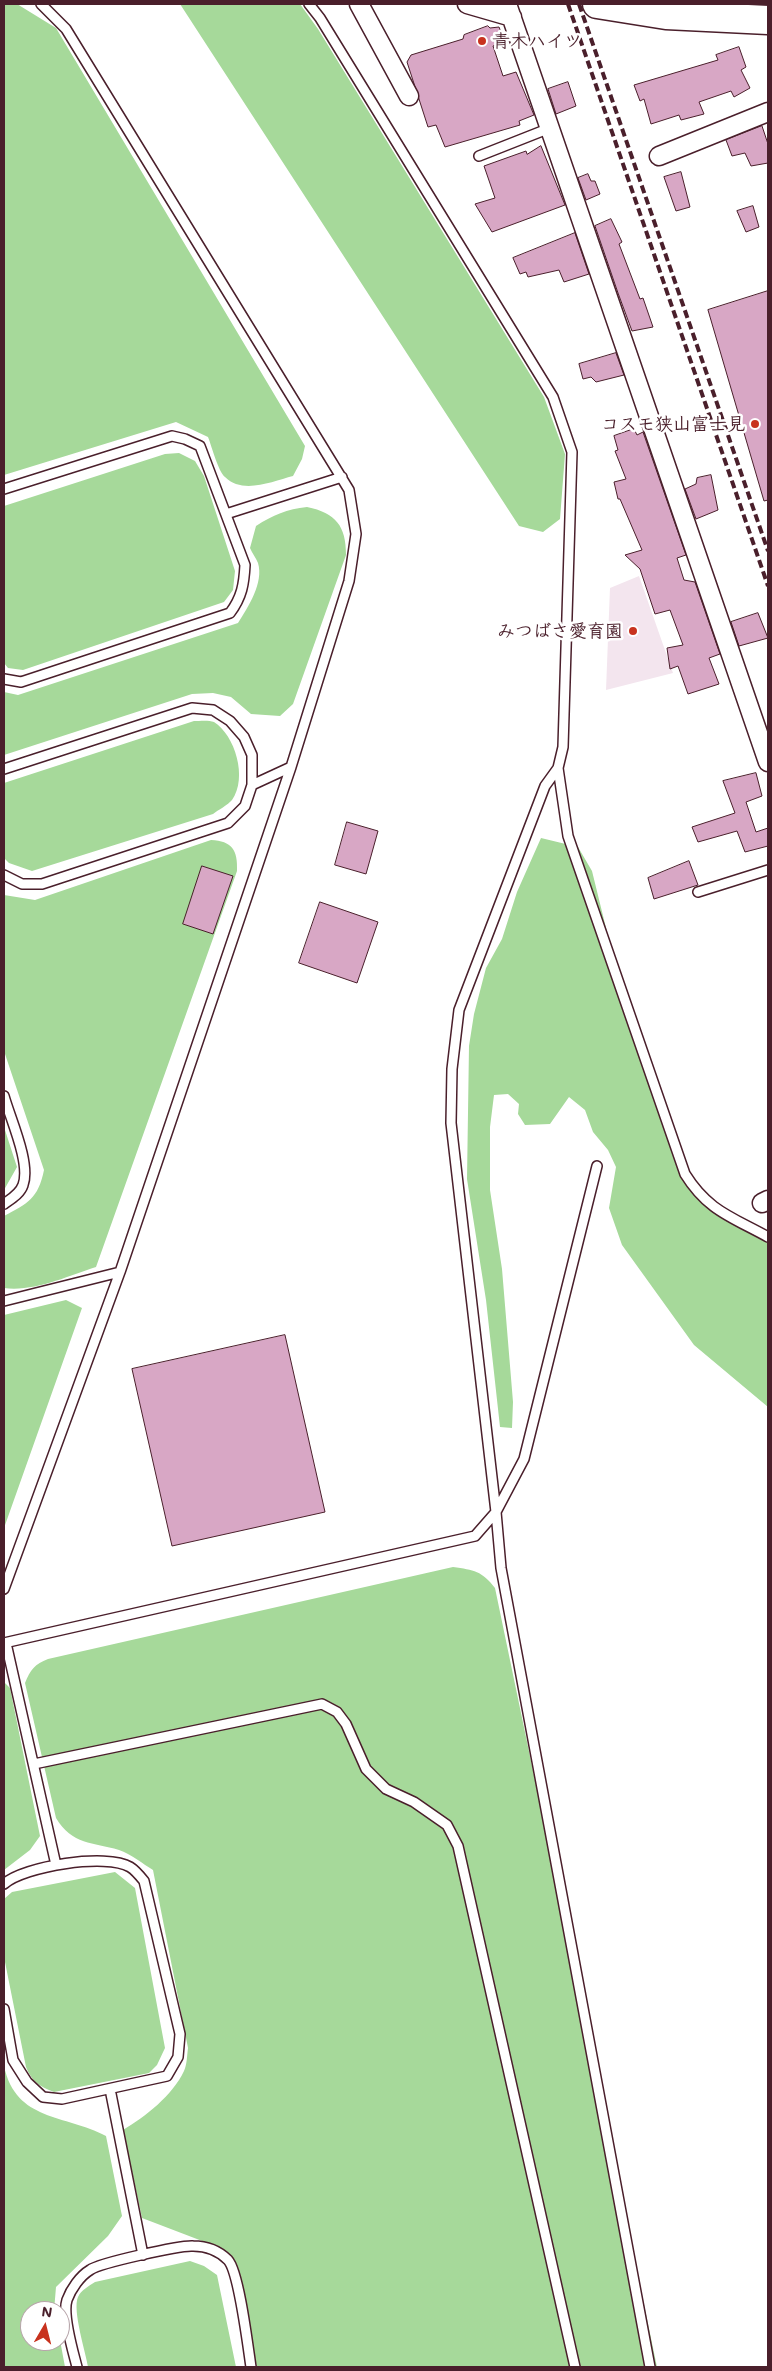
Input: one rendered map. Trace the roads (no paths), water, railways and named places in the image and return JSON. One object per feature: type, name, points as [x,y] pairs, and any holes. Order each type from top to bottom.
[{"type":"main road","points":[[606,6],[666,15],[768,20]]},
{"type":"street","points":[[359,4],[410,96]]},
{"type":"street","points":[[467,4],[510,10],[768,762]]},
{"type":"street","points":[[659,156],[768,112]]},
{"type":"lane","points":[[4,1589],[120,1272],[291,767],[350,581],[356,534],[350,490],[66,29],[41,4]]},
{"type":"lane","points":[[309,4],[320,18],[553,397],[572,452],[563,747],[558,768],[568,836],[685,1174],[696,1192],[712,1207],[768,1237]]},
{"type":"lane","points":[[478,156],[550,128]]},
{"type":"lane","points":[[4,489],[172,436],[185,439],[200,446],[245,565],[244,585],[240,600],[230,612],[21,682],[4,679]]},
{"type":"lane","points":[[226,514],[342,478]]},
{"type":"lane","points":[[4,769],[192,708],[213,710],[230,721],[244,737],[252,756],[252,785],[245,806],[228,823],[42,884],[22,884],[4,875]]},
{"type":"lane","points":[[252,785],[291,767]]},
{"type":"lane","points":[[558,768],[545,786],[459,1010],[452,1069],[450,1124],[503,1578],[650,2367]]},
{"type":"lane","points":[[698,892],[768,870]]},
{"type":"lane","points":[[4,1096],[25,1166],[23,1186],[14,1198],[4,1204]]},
{"type":"lane","points":[[56,1865],[5,1643],[475,1536],[496,1512],[524,1459],[597,1166]]},
{"type":"lane","points":[[4,1301],[120,1272]]},
{"type":"lane","points":[[34,1764],[322,1704],[337,1712],[342,1718],[366,1769],[386,1789],[414,1802],[447,1825],[458,1846],[575,2367]]},
{"type":"lane","points":[[4,1884],[10,1878],[56,1865],[107,1860],[130,1867],[144,1881],[180,2034],[178,2057],[167,2076],[62,2099],[43,2097],[27,2082],[13,2060],[4,2009]]},
{"type":"lane","points":[[110,2089],[143,2255]]},
{"type":"lane","points":[[77,2367],[68,2322],[67,2301],[77,2282],[90,2269],[143,2255],[192,2246],[211,2249],[229,2261],[235,2277],[252,2367]]},
{"type":"railway","points":[[568,4],[768,586]]},
{"type":"railway","points":[[579,4],[768,551]]},
{"type":"place","name":"青木ハイツ","points":[[482,41]]},
{"type":"place","name":"コスモ狭山富士見","points":[[755,424]]},
{"type":"place","name":"みつばさ愛育園","points":[[633,631]]}]
